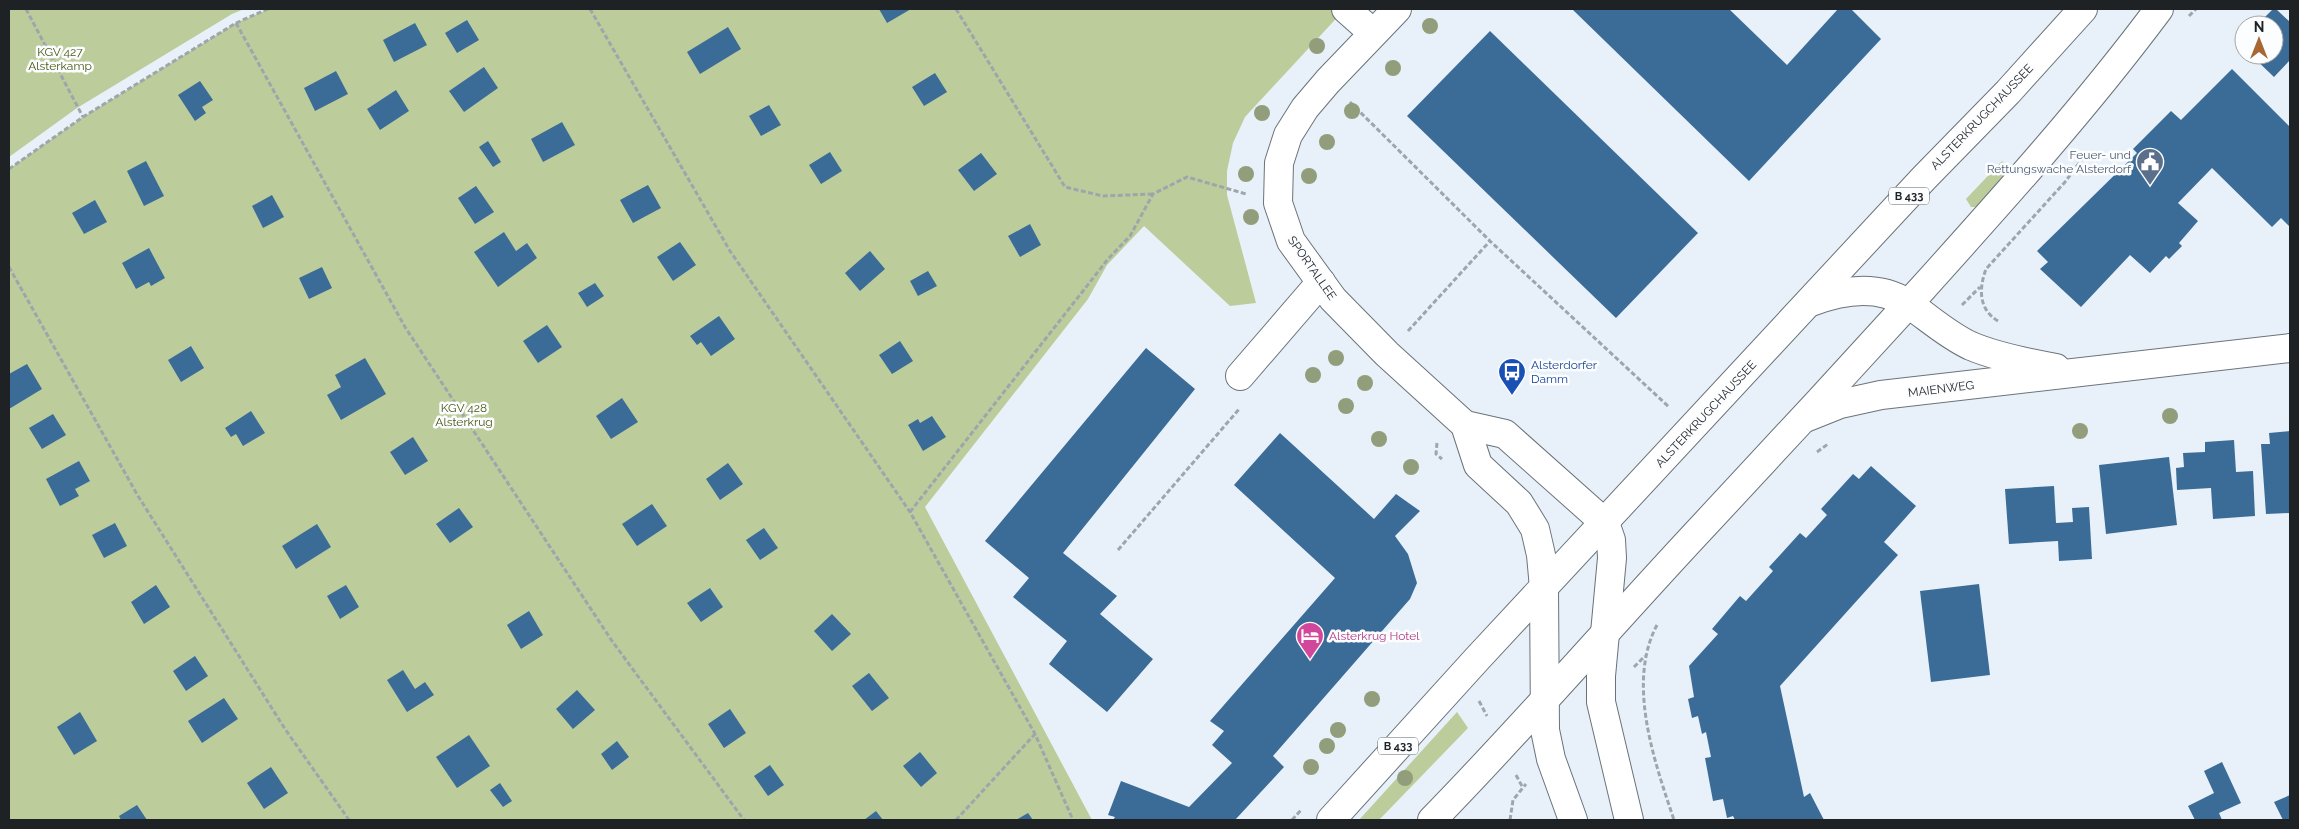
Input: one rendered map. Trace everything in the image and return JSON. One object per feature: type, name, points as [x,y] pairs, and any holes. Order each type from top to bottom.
[{"type":"street","points":[[1346,9],[1373,33]]},
{"type":"street","name":"SPORTALLEE","points":[[1398,9],[1328,81],[1305,108],[1288,135],[1279,163],[1278,203],[1291,241],[1333,299],[1387,354],[1465,425],[1505,434],[1605,523]]},
{"type":"street","name":"ALSTERKRUGCHAUSSEE","points":[[1331,820],[1924,178],[2008,92],[2083,9]]},
{"type":"street","points":[[1432,820],[1481,771],[1607,629],[1805,418],[1908,304],[2059,134],[2159,9]]},
{"type":"street","points":[[1242,389],[1321,282]]},
{"type":"street","name":"MAIENWEG","points":[[1811,302],[1839,293],[1866,290],[1888,293],[1908,304],[1941,329],[1970,346],[2026,362],[2080,372]]},
{"type":"street","name":"MAIENWEG","points":[[1805,418],[1840,404],[1866,398],[2290,348]]},
{"type":"street","name":"SPORTALLEE","points":[[1465,425],[1478,465],[1518,503],[1535,529],[1541,555],[1544,588],[1543,700]]},
{"type":"street","points":[[1605,523],[1611,540],[1612,558],[1607,629],[1601,676],[1601,702],[1629,820]]},
{"type":"street","points":[[1543,700],[1545,730],[1551,759],[1573,820]]},
{"type":"path","points":[[26,9],[83,117]]},
{"type":"path","points":[[9,169],[83,117],[236,23],[268,9]]},
{"type":"path","points":[[590,9],[730,251],[910,512],[1035,734],[1073,820]]},
{"type":"path","points":[[956,9],[1065,187],[1103,196],[1154,194],[1187,177],[1278,203]]},
{"type":"path","points":[[2190,15],[2196,9]]},
{"type":"path","points":[[236,23],[405,327],[612,641],[744,820]]},
{"type":"path","points":[[1328,81],[1490,241],[1670,408]]},
{"type":"path","points":[[1995,319],[1981,298],[1980,287],[1986,269],[2064,182]]},
{"type":"path","points":[[910,512],[1108,259],[1130,236],[1154,194]]},
{"type":"path","points":[[1387,354],[1490,241]]},
{"type":"path","points":[[9,266],[138,496],[285,728],[349,820]]},
{"type":"path","points":[[1968,299],[1980,287]]},
{"type":"path","points":[[1118,550],[1242,389]]},
{"type":"path","points":[[1811,456],[1834,440]]},
{"type":"path","points":[[1632,669],[1645,655],[1658,624]]},
{"type":"path","points":[[1645,655],[1646,722],[1659,775],[1674,820]]},
{"type":"path","points":[[956,820],[1035,734]]},
{"type":"path","points":[[1510,820],[1513,800],[1523,788]]},
{"type":"green space","name":"KGV 427 Alsterkamp","points":[[9,9],[244,9],[232,14],[77,108],[9,157]]},
{"type":"green space","name":"KGV 428 Alsterkrug","points":[[269,9],[1345,9],[1245,117],[1233,143],[1227,171],[1227,195],[1256,303],[1230,306],[1144,226],[1107,265],[1088,299],[925,507],[1092,820],[9,820],[9,169],[83,117],[236,23]]},
{"type":"green space","points":[[2002,161],[2011,168],[1976,207],[1971,207],[1966,199]]},
{"type":"green space","points":[[1457,712],[1468,728],[1379,820],[1359,820]]},
{"type":"building","points":[[879,9],[911,9],[887,23]]},
{"type":"building","points":[[1572,9],[1729,9],[1787,65],[1838,9],[1851,9],[1881,39],[1749,181]]},
{"type":"building","points":[[2273,9],[2276,9],[2282,15],[2267,15]]},
{"type":"building","points":[[2284,16],[2290,22],[2290,60],[2274,77],[2261,65],[2284,65]]},
{"type":"building","points":[[467,20],[479,40],[457,53],[445,33]]},
{"type":"building","points":[[415,23],[427,45],[394,62],[383,40]]},
{"type":"building","points":[[728,27],[741,49],[700,74],[687,52]]},
{"type":"building","points":[[1490,31],[1698,233],[1616,318],[1407,116]]},
{"type":"building","points":[[484,67],[498,88],[464,112],[449,91]]},
{"type":"building","name":"Feuer- und Rettungswache Alsterdorf","points":[[2232,69],[2290,127],[2290,227],[2281,218],[2272,227],[2212,168],[2178,203],[2198,221],[2179,243],[2182,246],[2169,259],[2166,256],[2150,273],[2130,255],[2081,307],[2040,269],[2048,262],[2037,251],[2137,153],[2133,149],[2171,111],[2181,120]]},
{"type":"building","points":[[336,71],[348,94],[315,111],[304,88]]},
{"type":"building","points":[[935,73],[947,92],[924,106],[912,87]]},
{"type":"building","points":[[200,81],[213,100],[202,107],[206,113],[195,121],[178,95]]},
{"type":"building","points":[[396,90],[409,111],[380,130],[367,109]]},
{"type":"building","points":[[769,105],[781,125],[761,136],[749,116]]},
{"type":"building","points":[[562,122],[575,145],[543,162],[531,139]]},
{"type":"building","points":[[488,141],[501,162],[493,167],[479,147]]},
{"type":"building","points":[[830,152],[842,171],[821,184],[809,165]]},
{"type":"building","points":[[981,153],[997,174],[974,191],[958,170]]},
{"type":"building","points":[[146,161],[164,196],[144,206],[127,171]]},
{"type":"building","points":[[648,185],[661,208],[633,223],[620,200]]},
{"type":"building","points":[[476,186],[494,212],[475,224],[458,198]]},
{"type":"building","points":[[272,195],[284,217],[263,228],[252,206]]},
{"type":"building","points":[[95,200],[107,222],[84,234],[72,213]]},
{"type":"building","points":[[1030,224],[1041,245],[1020,257],[1008,236]]},
{"type":"building","points":[[504,232],[516,251],[527,243],[537,258],[498,287],[474,252]]},
{"type":"building","points":[[680,242],[696,265],[673,281],[657,257]]},
{"type":"building","points":[[149,248],[165,278],[151,286],[149,282],[136,289],[122,263]]},
{"type":"building","points":[[870,251],[885,269],[860,291],[845,273]]},
{"type":"building","points":[[322,267],[332,288],[309,299],[299,278]]},
{"type":"building","points":[[928,271],[937,286],[918,296],[910,281]]},
{"type":"building","points":[[595,283],[604,296],[587,307],[578,293]]},
{"type":"building","points":[[719,316],[735,339],[711,356],[701,342],[697,345],[690,336]]},
{"type":"building","points":[[547,325],[562,347],[538,363],[523,341]]},
{"type":"building","points":[[900,341],[913,361],[892,374],[879,355]]},
{"type":"building","points":[[191,346],[204,368],[181,382],[168,360]]},
{"type":"building","points":[[1146,348],[1195,389],[1063,553],[1117,596],[1100,614],[1153,659],[1107,712],[1049,664],[1067,641],[1013,597],[1029,578],[985,541]]},
{"type":"building","points":[[365,358],[386,394],[341,420],[327,395],[341,387],[335,375]]},
{"type":"building","points":[[27,364],[42,389],[9,409],[9,374]]},
{"type":"building","points":[[622,398],[638,422],[611,439],[596,416]]},
{"type":"building","points":[[251,411],[265,433],[243,446],[236,434],[231,437],[225,428]]},
{"type":"building","points":[[53,414],[66,435],[42,449],[29,428]]},
{"type":"building","points":[[932,416],[946,437],[923,451],[908,425],[918,419],[920,423]]},
{"type":"building","points":[[2290,431],[2290,513],[2266,514],[2261,444],[2270,444],[2269,433]]},
{"type":"building","name":"Alsterkrug Hotel","points":[[1280,433],[1374,519],[1396,494],[1420,511],[1395,536],[1408,554],[1417,583],[1410,599],[1273,756],[1284,767],[1235,820],[1113,820],[1115,817],[1108,815],[1121,781],[1189,807],[1232,763],[1212,745],[1224,731],[1210,721],[1335,578],[1234,485]]},
{"type":"building","points":[[413,437],[428,461],[405,475],[390,452]]},
{"type":"building","points":[[2234,440],[2236,472],[2253,471],[2255,516],[2213,519],[2211,488],[2177,490],[2176,468],[2184,467],[2183,453],[2205,452],[2205,442]]},
{"type":"building","points":[[2169,457],[2177,525],[2106,534],[2099,465]]},
{"type":"building","points":[[79,461],[90,481],[75,489],[79,496],[60,506],[46,479]]},
{"type":"building","points":[[728,463],[743,484],[720,500],[706,479]]},
{"type":"building","points":[[1871,466],[1916,506],[1884,542],[1898,555],[1780,686],[1804,797],[1810,793],[1824,820],[1735,820],[1733,816],[1727,818],[1723,799],[1713,801],[1705,758],[1711,757],[1706,732],[1702,734],[1698,716],[1692,718],[1688,699],[1694,697],[1689,666],[1718,634],[1712,629],[1740,596],[1746,601],[1773,571],[1769,567],[1800,533],[1806,538],[1827,515],[1821,509],[1853,474],[1859,479]]},
{"type":"building","points":[[2054,486],[2056,523],[2073,522],[2072,508],[2089,507],[2092,559],[2059,561],[2058,541],[2009,544],[2005,489]]},
{"type":"building","points":[[652,504],[667,526],[637,546],[622,524]]},
{"type":"building","points":[[459,508],[473,527],[450,543],[436,524]]},
{"type":"building","points":[[115,523],[127,546],[104,558],[92,535]]},
{"type":"building","points":[[317,524],[331,547],[296,569],[282,546]]},
{"type":"building","points":[[764,528],[778,548],[760,560],[746,540]]},
{"type":"building","points":[[1979,584],[1990,675],[1931,682],[1920,591]]},
{"type":"building","points":[[156,585],[170,607],[144,624],[131,602]]},
{"type":"building","points":[[346,585],[359,607],[340,619],[327,596]]},
{"type":"building","points":[[710,588],[723,607],[701,622],[687,603]]},
{"type":"building","points":[[529,611],[543,635],[521,649],[507,625]]},
{"type":"building","points":[[832,614],[851,634],[832,651],[814,631]]},
{"type":"building","points":[[195,656],[208,676],[186,691],[173,671]]},
{"type":"building","points":[[403,670],[415,689],[425,682],[434,695],[407,712],[387,680]]},
{"type":"building","points":[[869,673],[889,698],[872,711],[852,686]]},
{"type":"building","points":[[577,690],[595,710],[573,729],[556,709]]},
{"type":"building","points":[[224,698],[238,719],[202,743],[188,721]]},
{"type":"building","points":[[730,709],[746,733],[724,748],[708,724]]},
{"type":"building","points":[[80,712],[97,741],[74,755],[57,727]]},
{"type":"building","points":[[469,735],[490,766],[457,788],[436,757]]},
{"type":"building","points":[[617,741],[629,757],[612,770],[601,754]]},
{"type":"building","points":[[920,752],[937,773],[921,787],[903,766]]},
{"type":"building","points":[[2222,762],[2241,803],[2219,813],[2222,820],[2195,820],[2188,806],[2214,793],[2204,771]]},
{"type":"building","points":[[770,765],[784,785],[768,796],[754,776]]},
{"type":"building","points":[[271,767],[288,793],[264,809],[247,783]]},
{"type":"building","points":[[500,783],[512,801],[503,807],[490,790]]},
{"type":"building","points":[[2290,795],[2290,820],[2283,820],[2274,802]]},
{"type":"building","points":[[137,805],[147,820],[121,820],[119,816]]},
{"type":"building","points":[[876,811],[883,820],[864,820]]},
{"type":"building","points":[[1028,813],[1033,820],[1016,820]]},
{"type":"place","name":"Feuer- und Rettungswache Alsterdorf","points":[[2150,186]]},
{"type":"place","name":"Alsterdorfer Damm","points":[[1512,396]]},
{"type":"place","name":"Alsterkrug Hotel","points":[[1310,660]]}]
